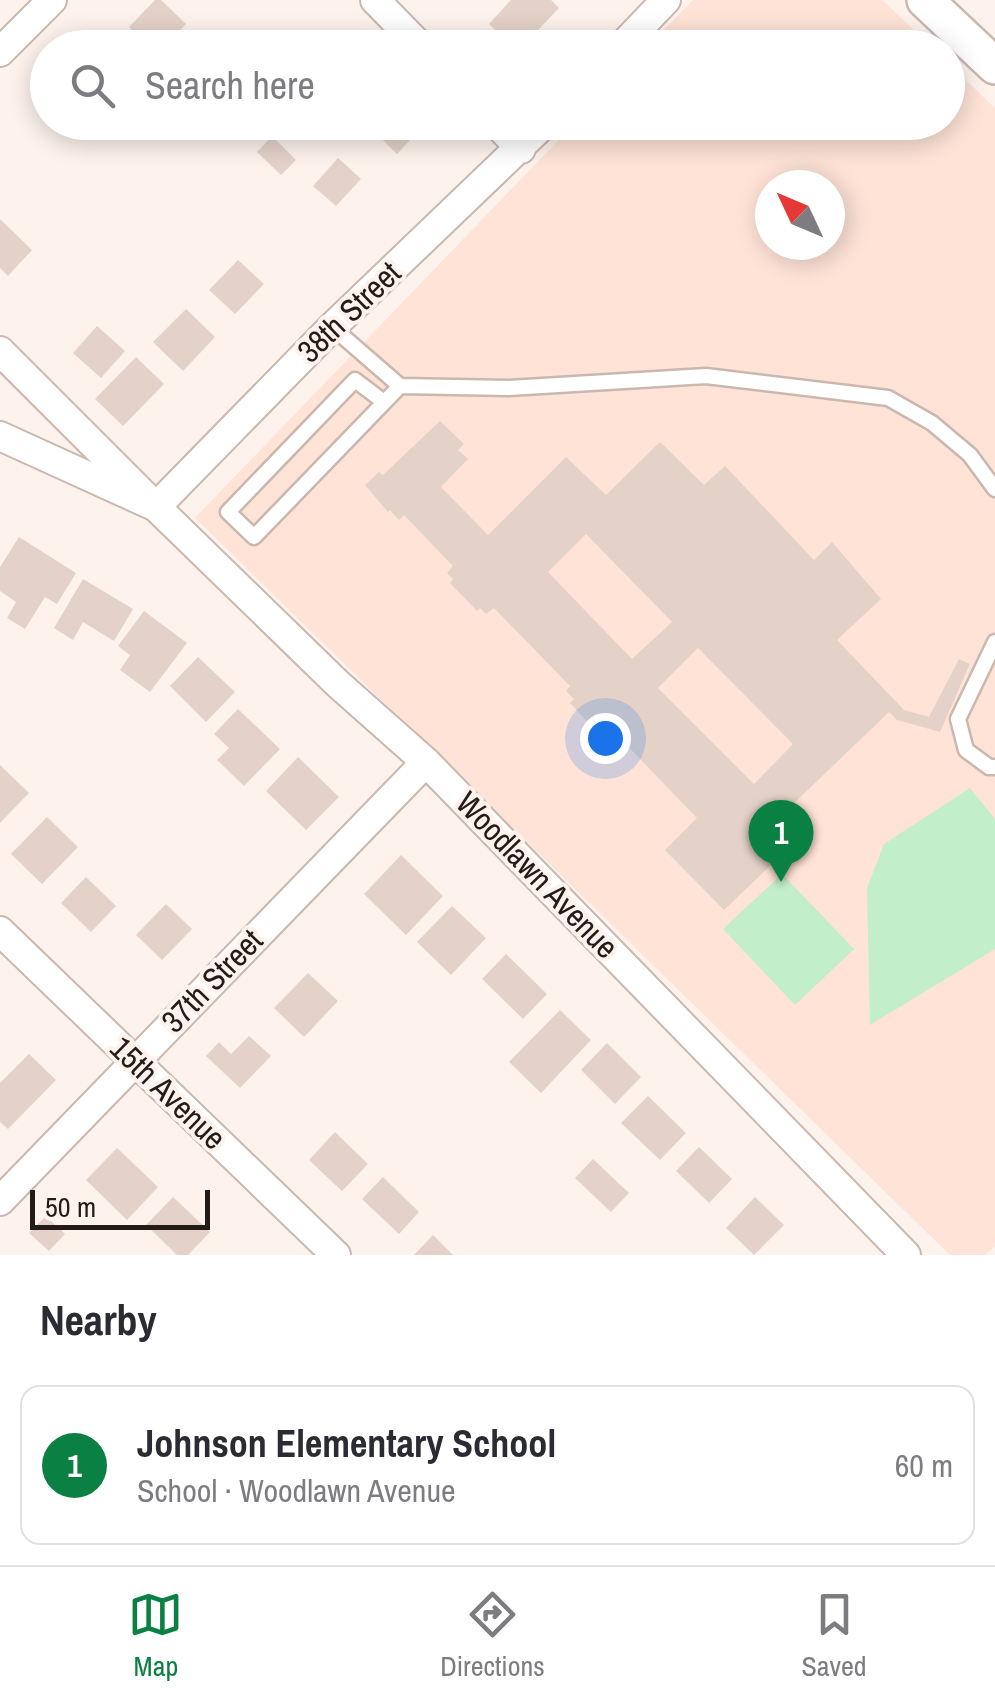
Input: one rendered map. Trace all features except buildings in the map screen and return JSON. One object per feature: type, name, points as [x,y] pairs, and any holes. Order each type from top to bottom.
[{"type":"street","points":[[0,52],[52,0]]},
{"type":"street","points":[[376,0],[405,30]]},
{"type":"street","points":[[637,30],[666,0]]},
{"type":"street","points":[[925,0],[957,30]]},
{"type":"street","points":[[965,38],[995,66]]},
{"type":"street","points":[[513,140],[521,148]]},
{"type":"street","name":"38th Street","points":[[156,507],[332,327],[529,140]]},
{"type":"street","name":"Woodlawn Avenue","points":[[0,351],[338,684],[426,762],[906,1255]]},
{"type":"street","name":"Woodlawn Avenue","points":[[0,436],[156,507]]},
{"type":"street","name":"37th Street","points":[[0,1201],[426,762]]},
{"type":"street","name":"15th Avenue","points":[[0,932],[336,1255]]},
{"type":"lane","points":[[332,327],[400,386],[510,388],[706,376],[888,398],[932,424],[970,455],[995,489]]},
{"type":"lane","points":[[384,402],[356,380],[228,512],[254,537],[400,386]]},
{"type":"lane","points":[[995,642],[958,720],[966,750],[990,767],[995,766]]},
{"type":"shaded area","points":[[693,0],[882,0],[914,30],[664,30]]},
{"type":"shaded area","points":[[965,79],[995,108],[995,1246],[985,1255],[950,1255],[195,518],[559,140],[965,140]]},
{"type":"green space","points":[[970,788],[995,819],[995,949],[870,1025],[867,888],[884,844]]},
{"type":"green space","points":[[782,874],[854,949],[795,1005],[723,929]]},
{"type":"place","name":"Johnson Elementary School","points":[[781,882]]}]
